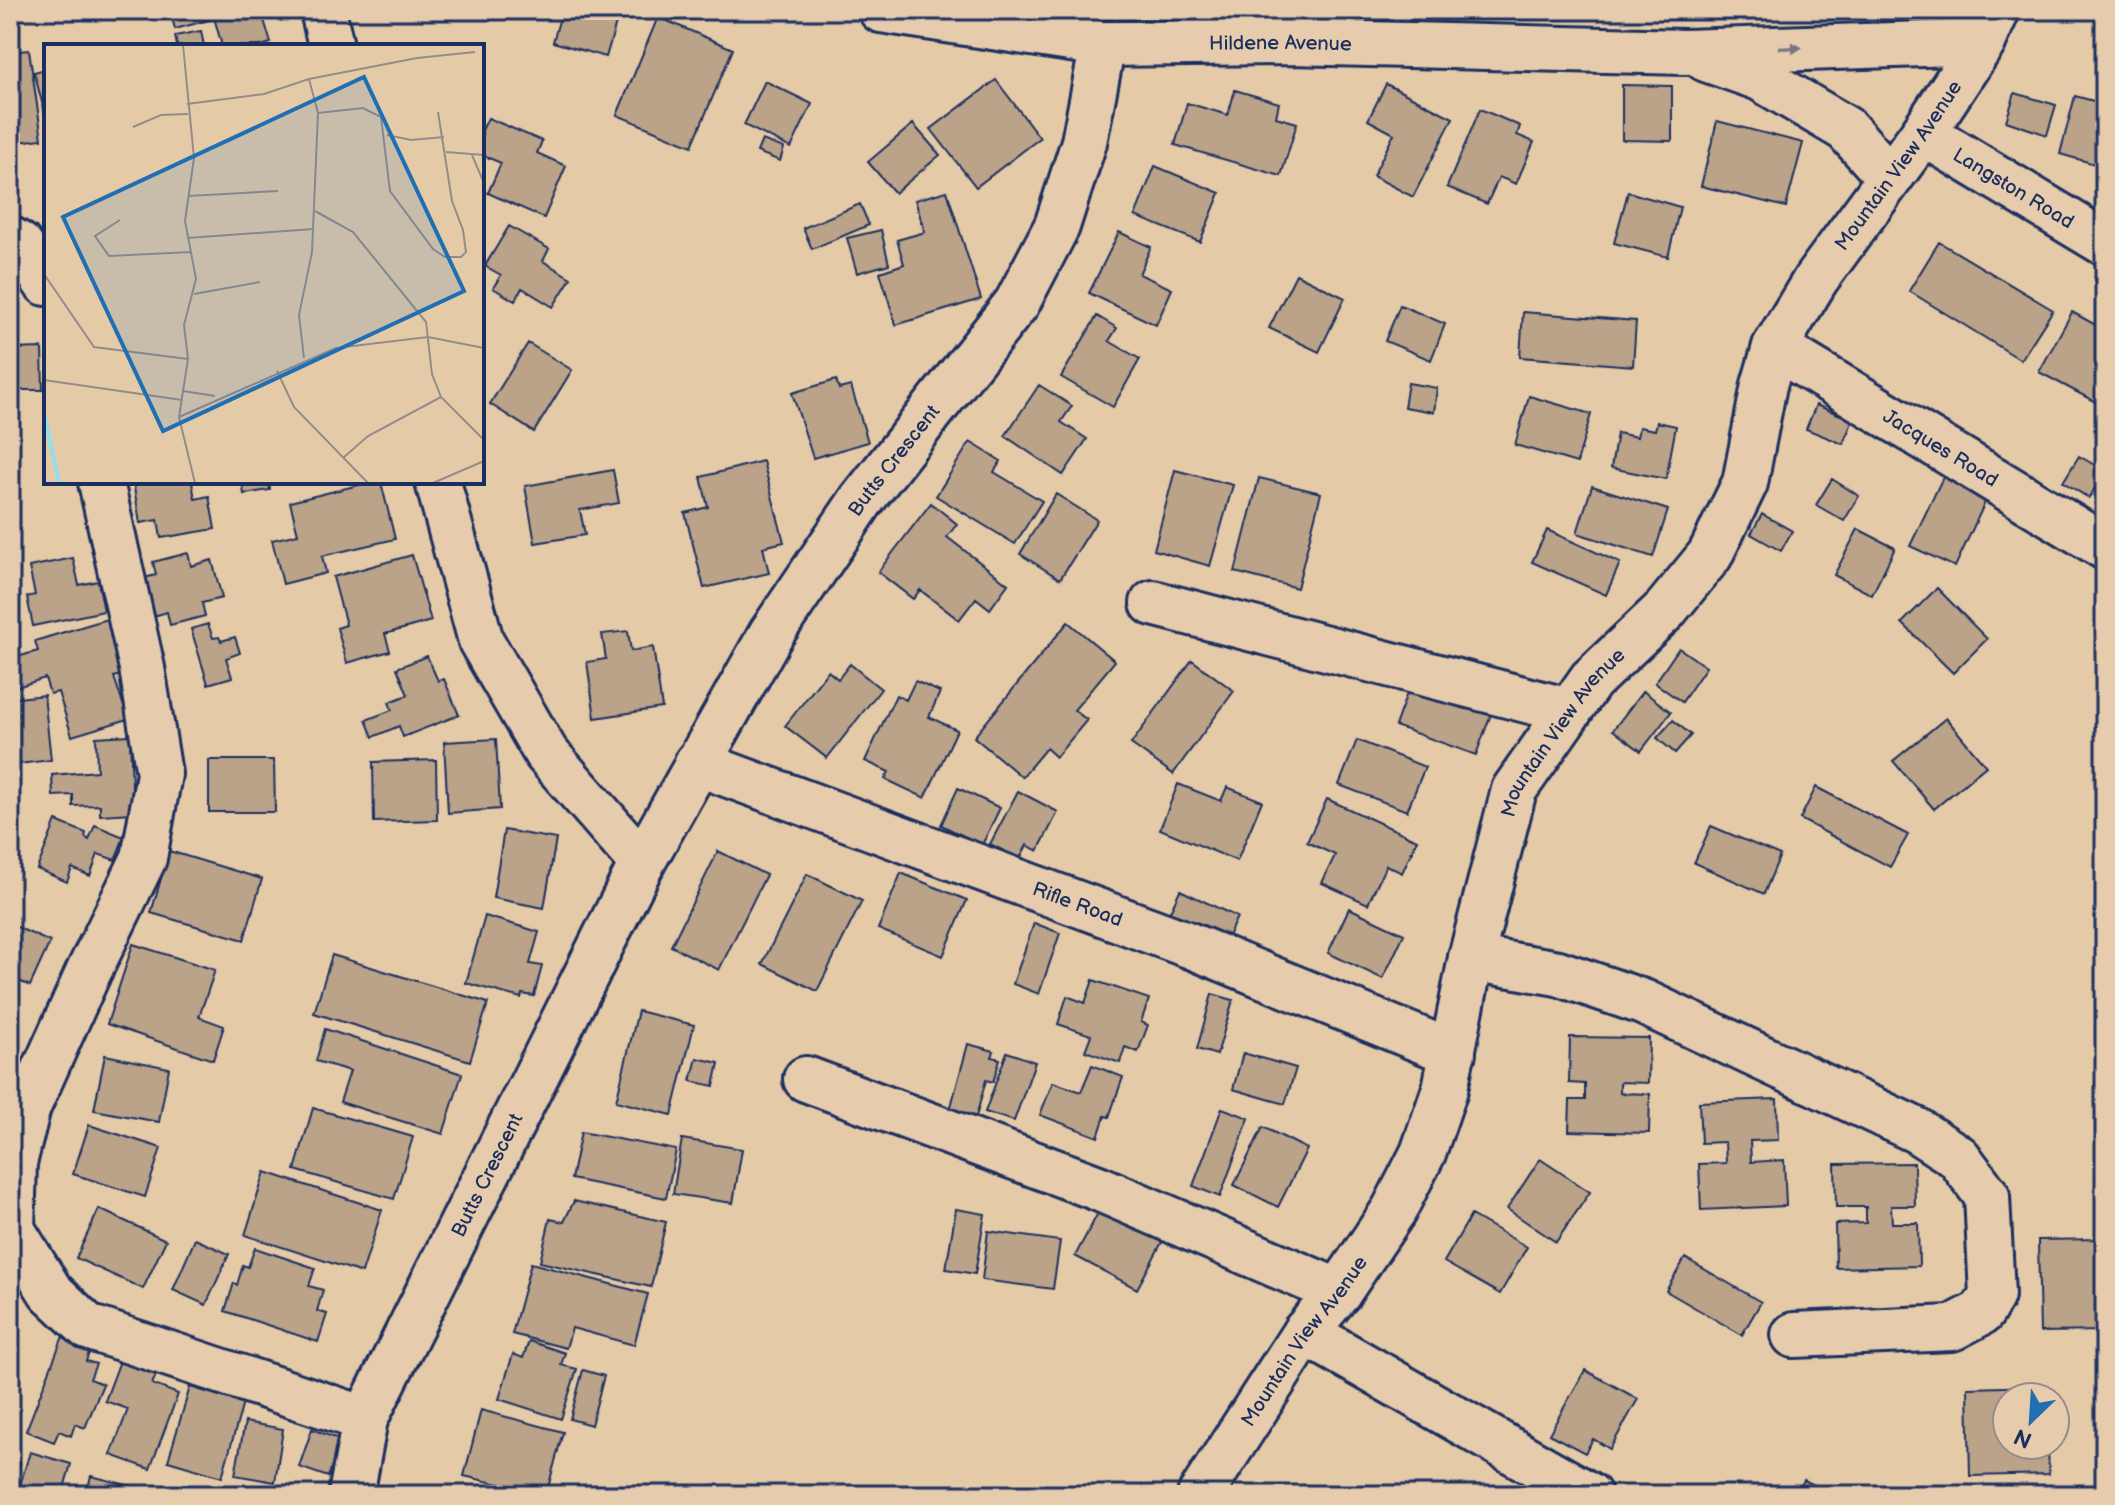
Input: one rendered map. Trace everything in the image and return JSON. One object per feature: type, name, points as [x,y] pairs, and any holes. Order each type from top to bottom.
[{"type":"street","points":[[323,10],[331,44]]},
{"type":"street","name":"Hildene Avenue","points":[[881,10],[1103,44],[1293,26],[1685,52],[1990,26]]},
{"type":"street","name":"Mountain View Avenue","points":[[1200,1495],[1305,1332],[1339,1292],[1394,1210],[1423,1153],[1445,1089],[1471,958],[1514,790],[1591,680],[1665,610],[1710,555],[1745,483],[1764,385],[1775,347],[1816,279],[1923,133],[1990,26]]},
{"type":"street","name":"Butts Crescent","points":[[351,1495],[365,1419],[642,863],[697,763],[771,634],[861,501],[1017,303],[1057,226],[1084,142],[1103,44]]},
{"type":"street","name":"Hildene Avenue","points":[[1685,52],[1760,78],[1846,129],[1889,177]]},
{"type":"street","name":"Langston Road","points":[[1923,133],[2105,243]]},
{"type":"street","points":[[10,239],[20,245],[44,280]]},
{"type":"street","name":"Jacques Road","points":[[1775,347],[2105,547]]},
{"type":"street","points":[[101,484],[139,653],[159,774],[144,858],[89,971],[19,1100],[12,1229],[50,1291],[88,1327],[365,1419]]},
{"type":"street","points":[[439,484],[481,641],[546,753],[642,863]]},
{"type":"street","points":[[1153,603],[1569,711]]},
{"type":"street","name":"Rifle Road","points":[[697,763],[1189,945],[1453,1053]]},
{"type":"street","points":[[1471,958],[1558,973],[1643,1002],[1916,1130],[1958,1157],[1987,1196],[1992,1295],[1982,1312],[1952,1328],[1794,1335]]},
{"type":"street","points":[[806,1079],[1098,1188],[1339,1292]]},
{"type":"street","points":[[1305,1332],[1589,1495]]},
{"type":"building","points":[[170,10],[206,10],[209,20],[175,29]]},
{"type":"building","points":[[212,10],[261,10],[271,43],[221,44]]},
{"type":"building","points":[[562,10],[620,10],[606,57],[553,42]]},
{"type":"building","points":[[658,17],[733,49],[692,146],[617,115]]},
{"type":"building","points":[[201,31],[204,44],[177,44],[175,36]]},
{"type":"building","points":[[29,50],[42,139],[10,143],[10,52]]},
{"type":"building","points":[[44,70],[44,110],[34,72]]},
{"type":"building","points":[[996,80],[1040,138],[976,187],[931,129]]},
{"type":"building","points":[[765,81],[812,104],[791,148],[744,125]]},
{"type":"building","points":[[1386,84],[1453,118],[1413,197],[1373,176],[1394,134],[1368,120]]},
{"type":"building","points":[[1622,85],[1672,86],[1672,141],[1622,140]]},
{"type":"building","points":[[1235,90],[1279,103],[1276,117],[1297,123],[1281,176],[1175,145],[1187,103],[1228,115]]},
{"type":"building","points":[[2015,93],[2056,105],[2047,135],[2006,121]]},
{"type":"building","points":[[2075,96],[2105,104],[2105,167],[2060,154]]},
{"type":"building","points":[[1480,109],[1520,126],[1517,135],[1534,142],[1516,184],[1499,177],[1487,204],[1447,187]]},
{"type":"building","points":[[488,118],[542,141],[537,153],[566,166],[544,218],[488,193],[501,163],[484,156],[484,126]]},
{"type":"building","points":[[1717,121],[1803,143],[1786,207],[1701,186]]},
{"type":"building","points":[[913,124],[940,155],[895,193],[868,162]]},
{"type":"building","points":[[762,140],[784,148],[780,161],[757,152]]},
{"type":"building","points":[[1155,166],[1220,193],[1200,242],[1135,216]]},
{"type":"building","points":[[947,191],[981,299],[896,325],[880,272],[904,264],[897,240],[925,232],[915,200]]},
{"type":"building","points":[[1628,192],[1680,207],[1668,257],[1614,243]]},
{"type":"building","points":[[860,204],[869,225],[812,249],[803,228]]},
{"type":"building","points":[[509,226],[549,249],[543,261],[571,278],[553,307],[522,288],[515,301],[493,288],[501,275],[485,266]]},
{"type":"building","points":[[881,230],[889,264],[857,273],[847,238]]},
{"type":"building","points":[[1119,232],[1151,247],[1139,274],[1172,289],[1156,325],[1089,293]]},
{"type":"building","points":[[1939,242],[2053,310],[2021,360],[1909,291]]},
{"type":"building","points":[[1296,274],[1345,298],[1319,352],[1269,328]]},
{"type":"building","points":[[1400,305],[1445,324],[1431,360],[1385,341]]},
{"type":"building","points":[[1523,312],[1636,321],[1633,366],[1520,357]]},
{"type":"building","points":[[2072,312],[2105,330],[2105,407],[2039,372]]},
{"type":"building","points":[[1097,316],[1117,328],[1109,341],[1140,359],[1113,407],[1061,377]]},
{"type":"building","points":[[528,343],[572,370],[534,432],[490,404]]},
{"type":"building","points":[[42,348],[43,390],[10,390],[10,349]]},
{"type":"building","points":[[836,380],[839,389],[851,386],[868,442],[813,458],[792,393]]},
{"type":"building","points":[[1408,383],[1437,388],[1434,412],[1404,407]]},
{"type":"building","points":[[1039,385],[1072,406],[1061,422],[1087,439],[1063,475],[1005,436]]},
{"type":"building","points":[[1529,396],[1591,414],[1577,463],[1515,445]]},
{"type":"building","points":[[1816,405],[1853,420],[1843,444],[1806,429]]},
{"type":"building","points":[[1657,422],[1676,426],[1666,479],[1611,468],[1617,433],[1637,437],[1639,427],[1655,430]]},
{"type":"building","points":[[970,442],[1001,461],[994,472],[1042,501],[1015,544],[936,496]]},
{"type":"building","points":[[2079,456],[2105,471],[2089,498],[2063,482]]},
{"type":"building","points":[[763,461],[784,542],[763,547],[769,573],[704,588],[685,513],[708,507],[701,477]]},
{"type":"building","points":[[613,470],[619,503],[580,510],[585,535],[535,543],[525,486]]},
{"type":"building","points":[[1175,470],[1233,485],[1210,566],[1154,550]]},
{"type":"building","points":[[1943,477],[1987,498],[1955,567],[1910,546]]},
{"type":"building","points":[[1259,478],[1321,493],[1297,588],[1235,572]]},
{"type":"building","points":[[1832,479],[1859,496],[1844,521],[1816,505]]},
{"type":"building","points":[[133,484],[192,484],[195,499],[209,496],[215,529],[161,538],[158,520],[140,523]]},
{"type":"building","points":[[242,484],[269,484],[270,490],[244,494]]},
{"type":"building","points":[[363,484],[381,484],[395,539],[322,556],[326,573],[283,584],[272,540],[298,534],[290,502]]},
{"type":"building","points":[[1592,486],[1668,510],[1653,557],[1577,533]]},
{"type":"building","points":[[1056,494],[1097,520],[1060,579],[1020,554]]},
{"type":"building","points":[[931,503],[957,524],[947,537],[1008,584],[990,609],[976,598],[959,620],[920,590],[913,599],[878,572]]},
{"type":"building","points":[[1762,514],[1792,531],[1781,551],[1751,534]]},
{"type":"building","points":[[1858,529],[1895,548],[1872,595],[1834,575]]},
{"type":"building","points":[[1547,530],[1620,563],[1606,595],[1532,562]]},
{"type":"building","points":[[188,553],[191,566],[212,560],[222,598],[202,603],[205,616],[170,625],[167,612],[154,616],[144,578],[156,575],[153,562]]},
{"type":"building","points":[[412,555],[431,621],[385,634],[390,651],[347,663],[337,628],[346,625],[333,577]]},
{"type":"building","points":[[73,558],[79,585],[98,581],[104,611],[33,626],[27,597],[35,595],[29,567]]},
{"type":"building","points":[[1937,588],[1987,639],[1953,673],[1902,623]]},
{"type":"building","points":[[107,619],[124,674],[114,677],[128,719],[72,736],[58,692],[50,694],[45,678],[17,687],[10,659],[38,651],[35,641]]},
{"type":"building","points":[[1068,622],[1115,661],[1074,710],[1087,720],[1056,757],[1046,748],[1022,777],[974,737]]},
{"type":"building","points":[[208,624],[213,638],[219,637],[221,641],[235,637],[240,653],[226,658],[232,677],[208,684],[191,629]]},
{"type":"building","points":[[628,631],[631,651],[653,647],[662,708],[595,718],[587,662],[606,659],[602,634]]},
{"type":"building","points":[[1679,648],[1706,667],[1682,702],[1655,683]]},
{"type":"building","points":[[427,656],[438,681],[444,679],[459,715],[403,737],[399,726],[373,737],[366,720],[392,710],[389,702],[408,695],[397,668]]},
{"type":"building","points":[[1192,660],[1234,691],[1173,774],[1131,744]]},
{"type":"building","points":[[850,664],[881,689],[827,758],[785,726],[828,671],[838,679]]},
{"type":"building","points":[[1414,674],[1495,703],[1476,755],[1395,726]]},
{"type":"building","points":[[915,681],[940,692],[929,717],[957,730],[925,798],[885,779],[889,772],[865,761],[896,695],[906,700]]},
{"type":"building","points":[[1643,691],[1671,712],[1641,751],[1613,730]]},
{"type":"building","points":[[44,695],[51,760],[10,765],[10,699]]},
{"type":"building","points":[[1946,718],[1986,766],[1934,809],[1893,761]]},
{"type":"building","points":[[1673,720],[1691,735],[1675,753],[1657,738]]},
{"type":"building","points":[[130,735],[133,813],[100,815],[100,805],[73,806],[73,795],[53,796],[52,775],[97,771],[96,737]]},
{"type":"building","points":[[496,739],[500,809],[448,813],[444,742]]},
{"type":"building","points":[[1357,740],[1425,767],[1407,811],[1339,785]]},
{"type":"building","points":[[209,760],[274,760],[275,812],[209,812]]},
{"type":"building","points":[[436,760],[437,820],[374,822],[373,762]]},
{"type":"building","points":[[1178,784],[1221,801],[1227,787],[1262,801],[1237,861],[1160,829]]},
{"type":"building","points":[[1816,787],[1908,835],[1890,867],[1800,819]]},
{"type":"building","points":[[958,788],[1000,808],[982,845],[941,825]]},
{"type":"building","points":[[1018,791],[1058,812],[1038,851],[1027,845],[1020,859],[990,844]]},
{"type":"building","points":[[1327,799],[1417,840],[1402,873],[1386,865],[1368,904],[1322,883],[1335,855],[1307,842]]},
{"type":"building","points":[[56,821],[86,833],[85,837],[89,840],[95,825],[124,837],[115,860],[98,854],[90,876],[72,868],[67,882],[37,869]]},
{"type":"building","points":[[1711,826],[1780,855],[1764,894],[1694,863]]},
{"type":"building","points":[[504,830],[556,839],[544,908],[493,898]]},
{"type":"building","points":[[169,851],[262,879],[244,940],[151,913]]},
{"type":"building","points":[[718,851],[766,875],[719,970],[671,946]]},
{"type":"building","points":[[901,873],[967,900],[943,956],[878,929]]},
{"type":"building","points":[[807,874],[862,901],[817,991],[762,964]]},
{"type":"building","points":[[1180,890],[1237,917],[1222,949],[1165,922]]},
{"type":"building","points":[[1349,908],[1404,934],[1383,979],[1328,953]]},
{"type":"building","points":[[485,916],[539,932],[530,964],[542,966],[534,996],[522,994],[521,998],[466,983]]},
{"type":"building","points":[[1034,923],[1060,933],[1039,994],[1013,984]]},
{"type":"building","points":[[10,924],[50,942],[30,986],[10,977]]},
{"type":"building","points":[[133,944],[215,970],[199,1017],[224,1026],[213,1060],[107,1024]]},
{"type":"building","points":[[332,955],[488,1003],[470,1061],[314,1013]]},
{"type":"building","points":[[1093,980],[1149,999],[1141,1022],[1148,1025],[1138,1052],[1125,1047],[1120,1063],[1085,1051],[1091,1035],[1058,1024],[1067,996],[1085,1003]]},
{"type":"building","points":[[1212,994],[1233,1000],[1217,1055],[1197,1049]]},
{"type":"building","points":[[638,1011],[694,1025],[672,1115],[616,1101]]},
{"type":"building","points":[[325,1029],[462,1074],[443,1134],[340,1102],[350,1071],[316,1061]]},
{"type":"building","points":[[1570,1037],[1649,1038],[1648,1083],[1620,1082],[1620,1093],[1650,1094],[1649,1133],[1569,1131],[1570,1100],[1585,1100],[1585,1084],[1569,1083]]},
{"type":"building","points":[[968,1044],[994,1051],[992,1057],[1000,1059],[993,1082],[986,1080],[976,1117],[950,1110]]},
{"type":"building","points":[[1007,1052],[1035,1062],[1014,1121],[985,1112]]},
{"type":"building","points":[[1243,1053],[1296,1068],[1285,1104],[1233,1089]]},
{"type":"building","points":[[105,1055],[169,1068],[159,1122],[94,1110]]},
{"type":"building","points":[[697,1058],[719,1063],[714,1086],[691,1081]]},
{"type":"building","points":[[1092,1065],[1123,1077],[1109,1117],[1105,1116],[1098,1137],[1040,1115],[1053,1082],[1081,1092]]},
{"type":"building","points":[[1777,1099],[1778,1140],[1750,1141],[1751,1162],[1784,1160],[1786,1206],[1701,1210],[1699,1164],[1726,1163],[1725,1142],[1701,1143],[1699,1102]]},
{"type":"building","points":[[313,1108],[413,1137],[394,1199],[295,1170]]},
{"type":"building","points":[[1222,1108],[1249,1118],[1220,1197],[1193,1186]]},
{"type":"building","points":[[89,1125],[161,1148],[145,1197],[73,1174]]},
{"type":"building","points":[[1263,1127],[1307,1149],[1278,1207],[1234,1185]]},
{"type":"building","points":[[581,1132],[676,1150],[666,1198],[571,1179]]},
{"type":"building","points":[[682,1139],[742,1149],[733,1203],[673,1194]]},
{"type":"building","points":[[1540,1159],[1590,1192],[1556,1242],[1507,1209]]},
{"type":"building","points":[[1914,1163],[1915,1206],[1891,1206],[1892,1223],[1918,1223],[1919,1266],[1836,1268],[1835,1224],[1866,1223],[1866,1207],[1836,1207],[1835,1164]]},
{"type":"building","points":[[265,1172],[382,1210],[362,1273],[245,1235]]},
{"type":"building","points":[[1106,1198],[1168,1231],[1137,1289],[1075,1256]]},
{"type":"building","points":[[574,1201],[666,1222],[651,1287],[540,1262],[550,1219],[564,1222]]},
{"type":"building","points":[[99,1209],[166,1240],[143,1289],[76,1258]]},
{"type":"building","points":[[956,1209],[985,1214],[975,1274],[946,1269]]},
{"type":"building","points":[[1471,1215],[1527,1247],[1500,1294],[1444,1262]]},
{"type":"building","points":[[988,1231],[1060,1241],[1053,1289],[982,1280]]},
{"type":"building","points":[[195,1239],[229,1254],[206,1305],[173,1290]]},
{"type":"building","points":[[2105,1239],[2105,1331],[2040,1332],[2038,1240]]},
{"type":"building","points":[[255,1248],[315,1268],[309,1286],[323,1290],[317,1311],[327,1314],[318,1342],[225,1311],[234,1283],[237,1285],[243,1265],[248,1267]]},
{"type":"building","points":[[1685,1258],[1761,1302],[1742,1335],[1666,1291]]},
{"type":"building","points":[[531,1263],[648,1294],[634,1345],[572,1328],[566,1348],[512,1334]]},
{"type":"building","points":[[65,1331],[93,1342],[86,1361],[96,1364],[90,1379],[103,1384],[85,1428],[75,1424],[71,1436],[59,1431],[54,1442],[26,1431]]},
{"type":"building","points":[[529,1341],[565,1353],[561,1365],[577,1369],[561,1419],[499,1399],[513,1354],[523,1358]]},
{"type":"building","points":[[120,1361],[156,1375],[152,1384],[178,1394],[150,1469],[111,1455],[128,1409],[105,1401]]},
{"type":"building","points":[[583,1370],[604,1376],[591,1425],[570,1419]]},
{"type":"building","points":[[1585,1370],[1638,1399],[1610,1449],[1593,1439],[1585,1453],[1549,1434]]},
{"type":"building","points":[[190,1387],[243,1403],[222,1477],[168,1461]]},
{"type":"building","points":[[1991,1387],[1991,1461],[2049,1461],[2049,1474],[1970,1476],[1968,1388]]},
{"type":"building","points":[[481,1410],[563,1432],[546,1495],[464,1476]]},
{"type":"building","points":[[245,1422],[283,1429],[275,1482],[235,1475]]},
{"type":"building","points":[[312,1429],[341,1440],[328,1477],[299,1467]]},
{"type":"building","points":[[30,1452],[71,1464],[62,1495],[17,1495]]},
{"type":"building","points":[[10,1460],[20,1463],[11,1495],[10,1495]]},
{"type":"building","points":[[91,1476],[135,1487],[133,1495],[86,1495]]},
{"type":"building","points":[[1804,1480],[1835,1495],[1796,1495]]}]
